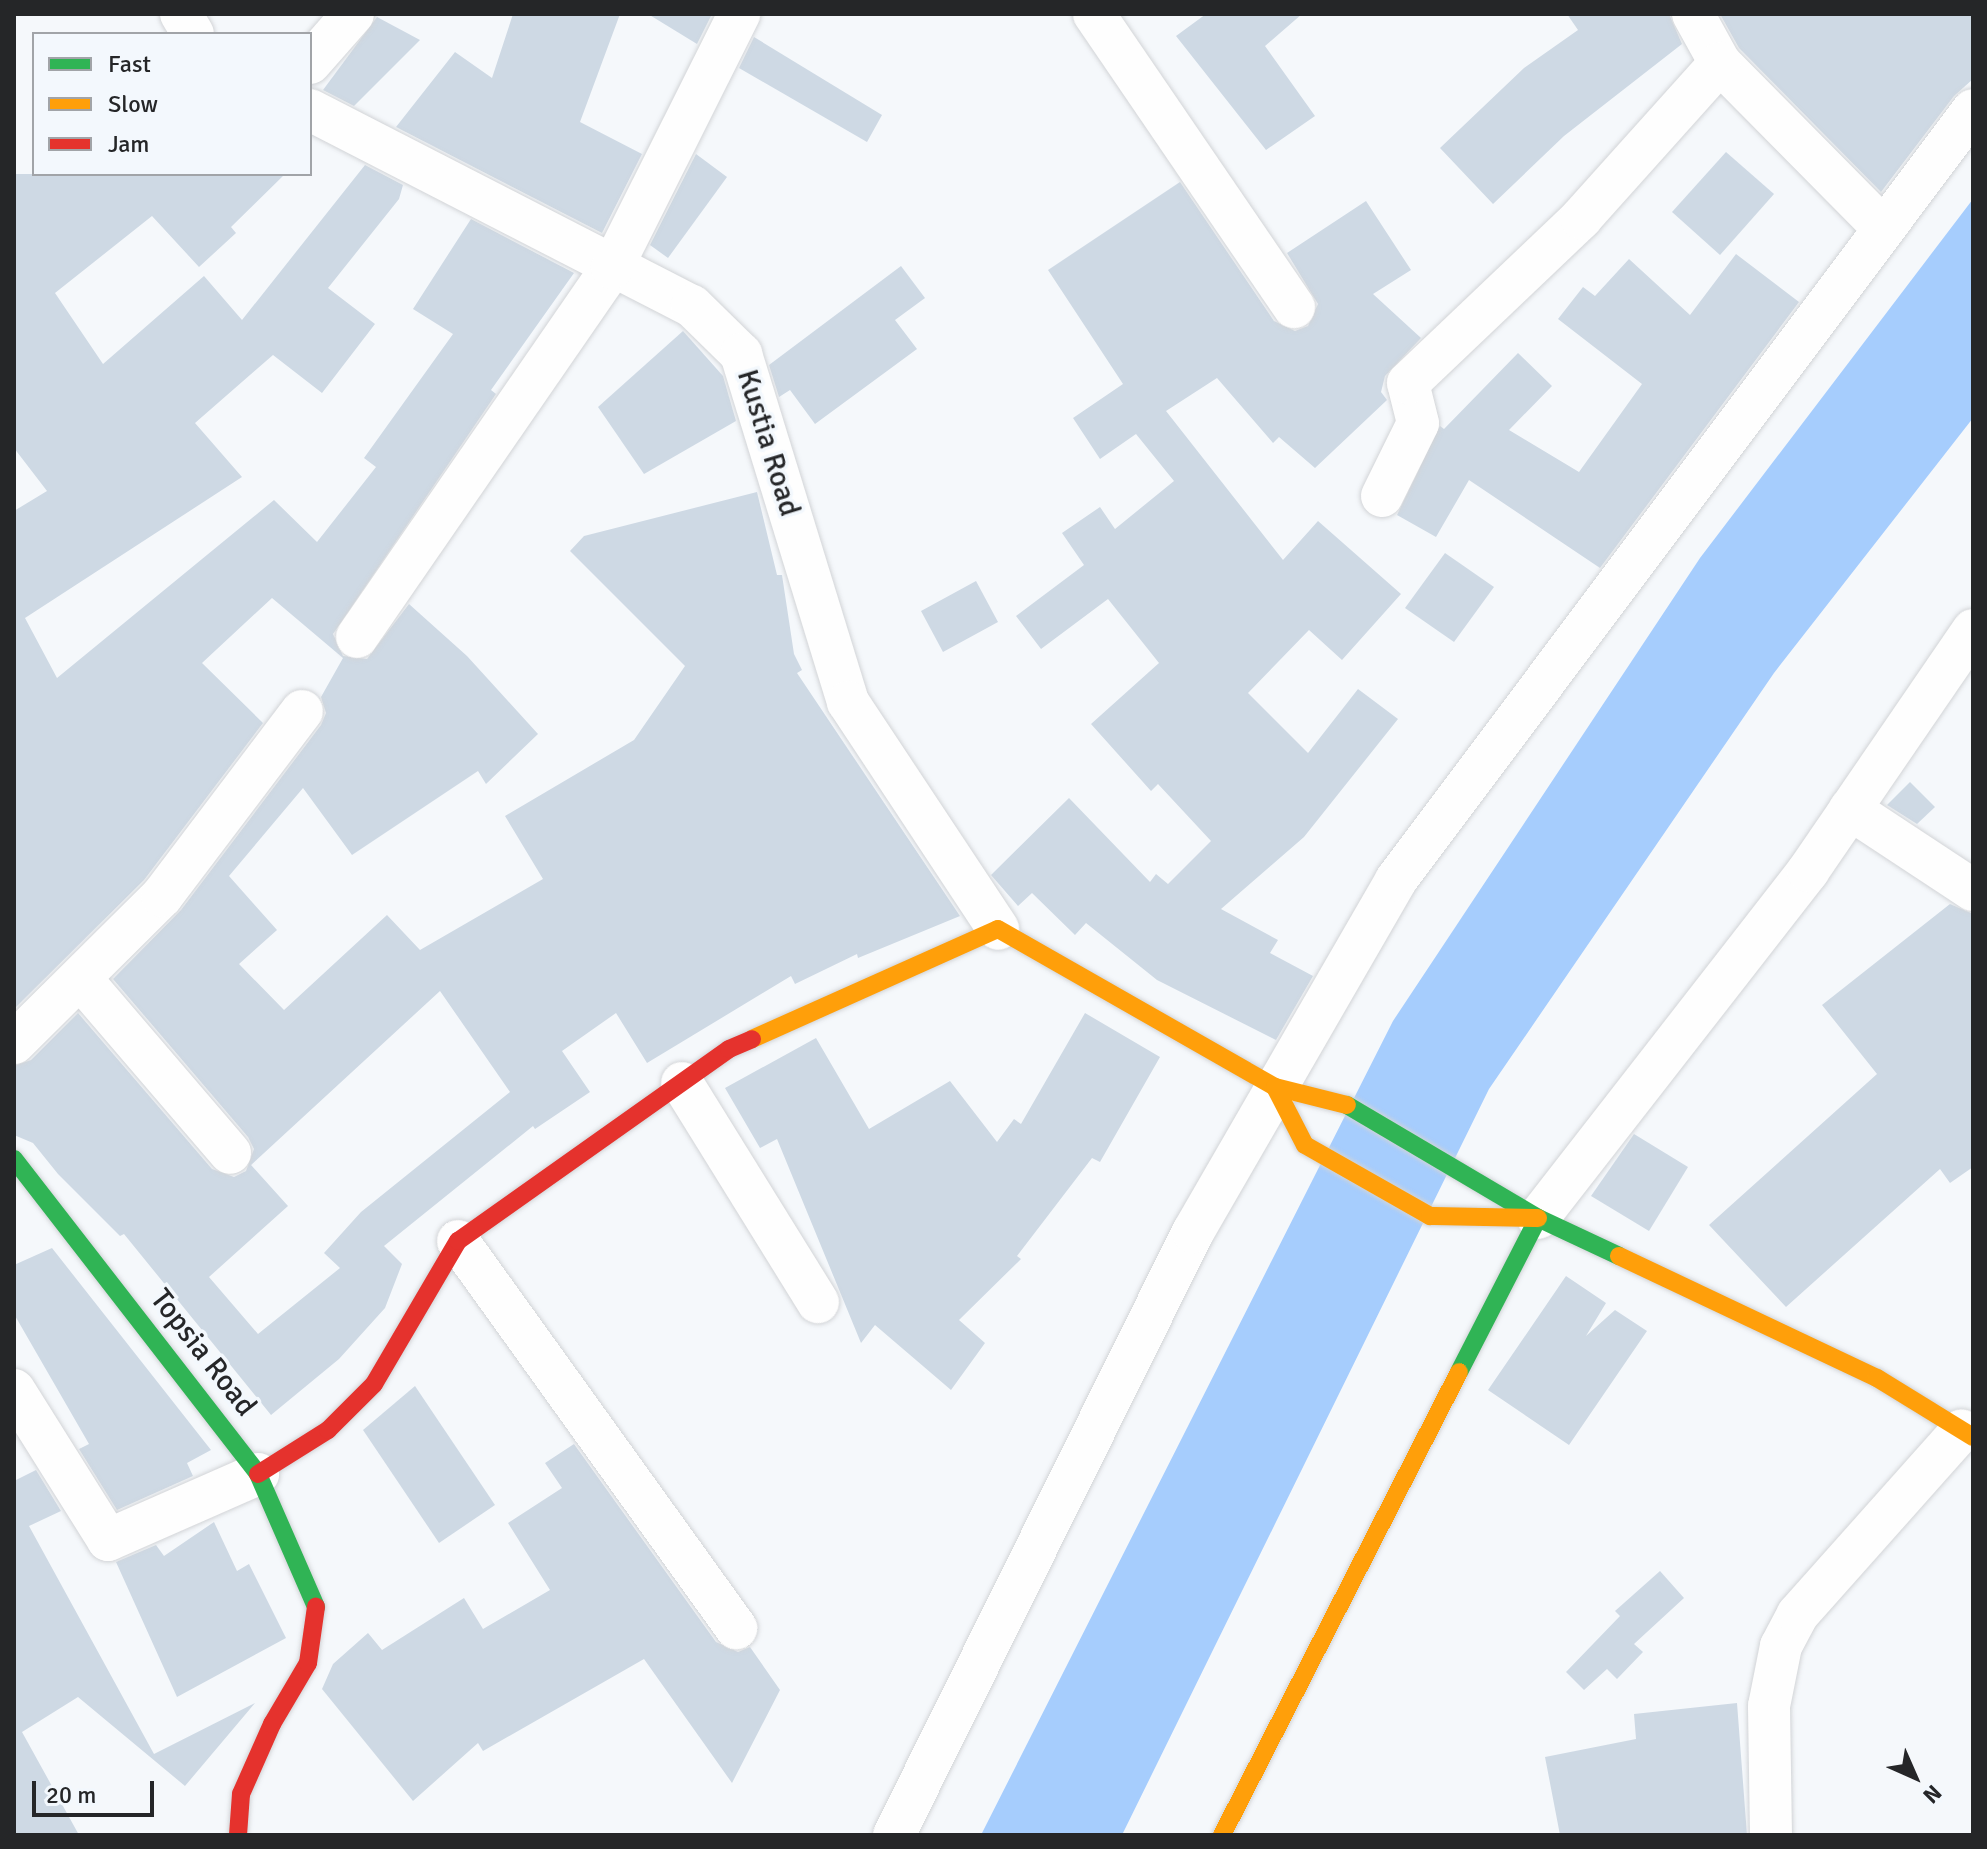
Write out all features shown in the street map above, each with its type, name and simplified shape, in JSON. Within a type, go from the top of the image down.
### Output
[{"type":"street","points":[[181,14],[192,32]]},
{"type":"street","points":[[312,61],[353,14]]},
{"type":"street","points":[[357,637],[612,268],[739,14]]},
{"type":"street","points":[[1094,14],[1294,307]]},
{"type":"street","points":[[1693,14],[1720,63],[1883,228]]},
{"type":"street","points":[[1382,496],[1418,423],[1408,383],[1581,218],[1720,63]]},
{"type":"street","points":[[894,1835],[1193,1232],[1396,880],[1973,110]]},
{"type":"street","name":"Kustia Road","points":[[312,111],[612,268],[692,306],[741,354],[848,702],[998,929]]},
{"type":"street","points":[[1222,1835],[1538,1218],[1808,871],[1973,630]]},
{"type":"street","points":[[14,1043],[162,896],[302,711]]},
{"type":"street","points":[[1850,809],[1973,890]]},
{"type":"street","points":[[14,1390],[108,1540],[258,1474],[328,1430],[374,1384],[458,1241],[729,1049],[998,929],[1275,1087],[1353,1106],[1449,1160],[1538,1218],[1877,1378],[1967,1433],[1798,1614],[1781,1646],[1769,1706],[1771,1835]]},
{"type":"street","points":[[81,979],[178,1087],[230,1153]]},
{"type":"street","points":[[682,1083],[818,1302]]},
{"type":"street","points":[[1275,1087],[1305,1145],[1430,1216],[1538,1218]]},
{"type":"street","name":"Topsia Road","points":[[14,1159],[258,1474],[317,1601],[308,1663],[272,1724],[241,1794],[238,1835]]},
{"type":"street","points":[[458,1241],[736,1628]]},
{"type":"water","points":[[1973,199],[1973,418],[1774,673],[1489,1089],[1122,1835],[981,1835],[1393,1021],[1700,558]]},
{"type":"building","points":[[513,14],[620,14],[580,122],[642,154],[602,233],[396,127],[455,52],[492,78]]},
{"type":"building","points":[[648,14],[712,14],[697,44]]},
{"type":"building","points":[[1206,14],[1302,14],[1265,46],[1315,116],[1266,150],[1176,36]]},
{"type":"building","points":[[1567,14],[1669,14],[1682,44],[1564,136],[1493,204],[1440,148],[1524,68],[1578,30]]},
{"type":"building","points":[[1720,14],[1973,14],[1973,79],[1954,96],[1881,192],[1739,48]]},
{"type":"building","points":[[377,17],[420,40],[354,106],[323,90]]},
{"type":"building","points":[[754,37],[882,115],[867,142],[739,68]]},
{"type":"building","points":[[1726,152],[1774,194],[1720,255],[1672,212]]},
{"type":"building","points":[[696,154],[727,177],[668,258],[650,245]]},
{"type":"building","points":[[365,165],[403,185],[399,199],[328,288],[375,324],[322,393],[273,355],[195,423],[242,477],[25,618],[57,678],[274,500],[317,542],[376,467],[364,458],[453,334],[413,309],[471,219],[574,273],[491,390],[496,394],[333,634],[343,656],[367,659],[409,604],[467,656],[538,734],[486,784],[478,771],[352,855],[303,788],[229,876],[277,930],[239,964],[284,1010],[387,915],[420,950],[543,879],[505,816],[634,740],[685,666],[570,551],[584,536],[757,492],[777,575],[782,575],[794,654],[802,670],[797,673],[960,916],[858,958],[857,954],[795,984],[791,976],[647,1063],[616,1013],[562,1051],[590,1092],[535,1129],[533,1126],[384,1246],[402,1264],[385,1308],[339,1359],[271,1415],[124,1234],[120,1236],[58,1174],[33,1143],[14,1135],[14,1066],[31,1060],[78,1013],[212,1169],[234,1177],[246,1171],[254,1149],[248,1137],[113,979],[181,910],[321,725],[326,713],[321,697],[343,658],[272,598],[202,663],[263,723],[144,880],[14,1009],[14,511],[47,491],[14,448],[14,174],[283,176],[231,227],[236,233],[199,267],[152,216],[55,293],[103,364],[204,276],[242,320]],"holes":[[[440,991],[510,1092],[361,1212],[324,1253],[340,1268],[258,1334],[209,1277],[288,1206],[251,1165]]]},
{"type":"building","points":[[1180,182],[1274,321],[1295,331],[1308,326],[1318,304],[1287,253],[1366,201],[1411,270],[1373,294],[1421,338],[1385,376],[1381,392],[1387,400],[1315,468],[1279,437],[1273,443],[1217,378],[1166,411],[1283,560],[1318,521],[1401,594],[1342,660],[1309,630],[1248,693],[1308,753],[1358,689],[1398,719],[1304,837],[1221,909],[1278,940],[1270,953],[1313,976],[1276,1040],[1157,980],[1086,923],[1075,935],[1032,893],[1018,906],[991,875],[1069,798],[1150,882],[1156,874],[1168,884],[1211,841],[1158,784],[1151,791],[1091,724],[1159,663],[1108,599],[1041,649],[1016,616],[1084,565],[1062,533],[1100,507],[1115,529],[1174,481],[1136,434],[1100,459],[1073,418],[1123,384],[1048,270]]},
{"type":"building","points":[[1736,254],[1799,302],[1600,568],[1469,480],[1436,537],[1397,515],[1440,426],[1444,429],[1518,353],[1552,386],[1509,430],[1579,472],[1642,384],[1558,319],[1583,287],[1595,296],[1629,259],[1690,315]]},
{"type":"building","points":[[901,266],[925,298],[895,320],[917,349],[815,424],[790,390],[779,397],[769,365]]},
{"type":"building","points":[[683,331],[723,376],[736,421],[644,474],[598,407]]},
{"type":"building","points":[[1445,553],[1494,587],[1454,642],[1405,608]]},
{"type":"building","points":[[976,581],[998,622],[943,652],[921,611]]},
{"type":"building","points":[[1910,782],[1935,807],[1917,824],[1887,805]]},
{"type":"building","points":[[1950,904],[1973,914],[1973,1167],[1950,1183],[1940,1169],[1786,1307],[1709,1225],[1877,1074],[1822,1005]]},
{"type":"building","points":[[1085,1013],[1160,1057],[1100,1162],[1092,1158],[1017,1256],[1021,1259],[959,1320],[985,1343],[951,1390],[875,1325],[861,1343],[777,1139],[760,1148],[725,1088],[816,1038],[869,1129],[950,1081],[997,1142],[1014,1119],[1021,1124]]},
{"type":"building","points":[[1634,1134],[1688,1167],[1649,1231],[1591,1196]]},
{"type":"building","points":[[52,1248],[211,1450],[187,1463],[193,1476],[117,1510],[79,1449],[89,1444],[14,1314],[14,1265]]},
{"type":"building","points":[[1566,1276],[1606,1303],[1586,1336],[1615,1310],[1647,1331],[1569,1445],[1488,1390]]},
{"type":"building","points":[[415,1386],[495,1505],[439,1543],[363,1430]]},
{"type":"building","points":[[574,1444],[716,1642],[738,1652],[750,1647],[780,1690],[732,1783],[644,1659],[483,1751],[478,1743],[413,1801],[322,1689],[333,1664],[368,1633],[382,1650],[464,1598],[483,1629],[550,1590],[508,1523],[562,1488],[545,1463]]},
{"type":"building","points":[[36,1470],[61,1511],[29,1526],[154,1754],[255,1703],[185,1786],[78,1697],[22,1732],[79,1835],[14,1835],[14,1481]]},
{"type":"building","points":[[214,1522],[237,1571],[249,1564],[286,1638],[177,1697],[116,1562],[156,1545],[164,1556]]},
{"type":"building","points":[[1660,1571],[1684,1598],[1634,1644],[1643,1652],[1617,1679],[1607,1669],[1584,1690],[1566,1672],[1620,1616],[1615,1611]]},
{"type":"building","points":[[1737,1703],[1747,1835],[1560,1835],[1545,1757],[1636,1739],[1634,1714]]},
{"type":"traffic: fast","points":[[1347,1105],[1538,1218],[1619,1256]]},
{"type":"traffic: fast","points":[[14,1159],[258,1474],[316,1607]]},
{"type":"traffic: fast","points":[[1459,1372],[1538,1218]]},
{"type":"traffic: slow","points":[[752,1039],[998,929],[1275,1087],[1347,1105]]},
{"type":"traffic: slow","points":[[1275,1087],[1305,1145],[1430,1216],[1538,1218]]},
{"type":"traffic: slow","points":[[1619,1256],[1877,1378],[1973,1437]]},
{"type":"traffic: slow","points":[[1222,1835],[1459,1372]]},
{"type":"traffic: jam","points":[[258,1474],[328,1430],[374,1384],[458,1241],[729,1049],[752,1039]]},
{"type":"traffic: jam","points":[[238,1835],[241,1794],[272,1724],[308,1663],[316,1607]]}]
